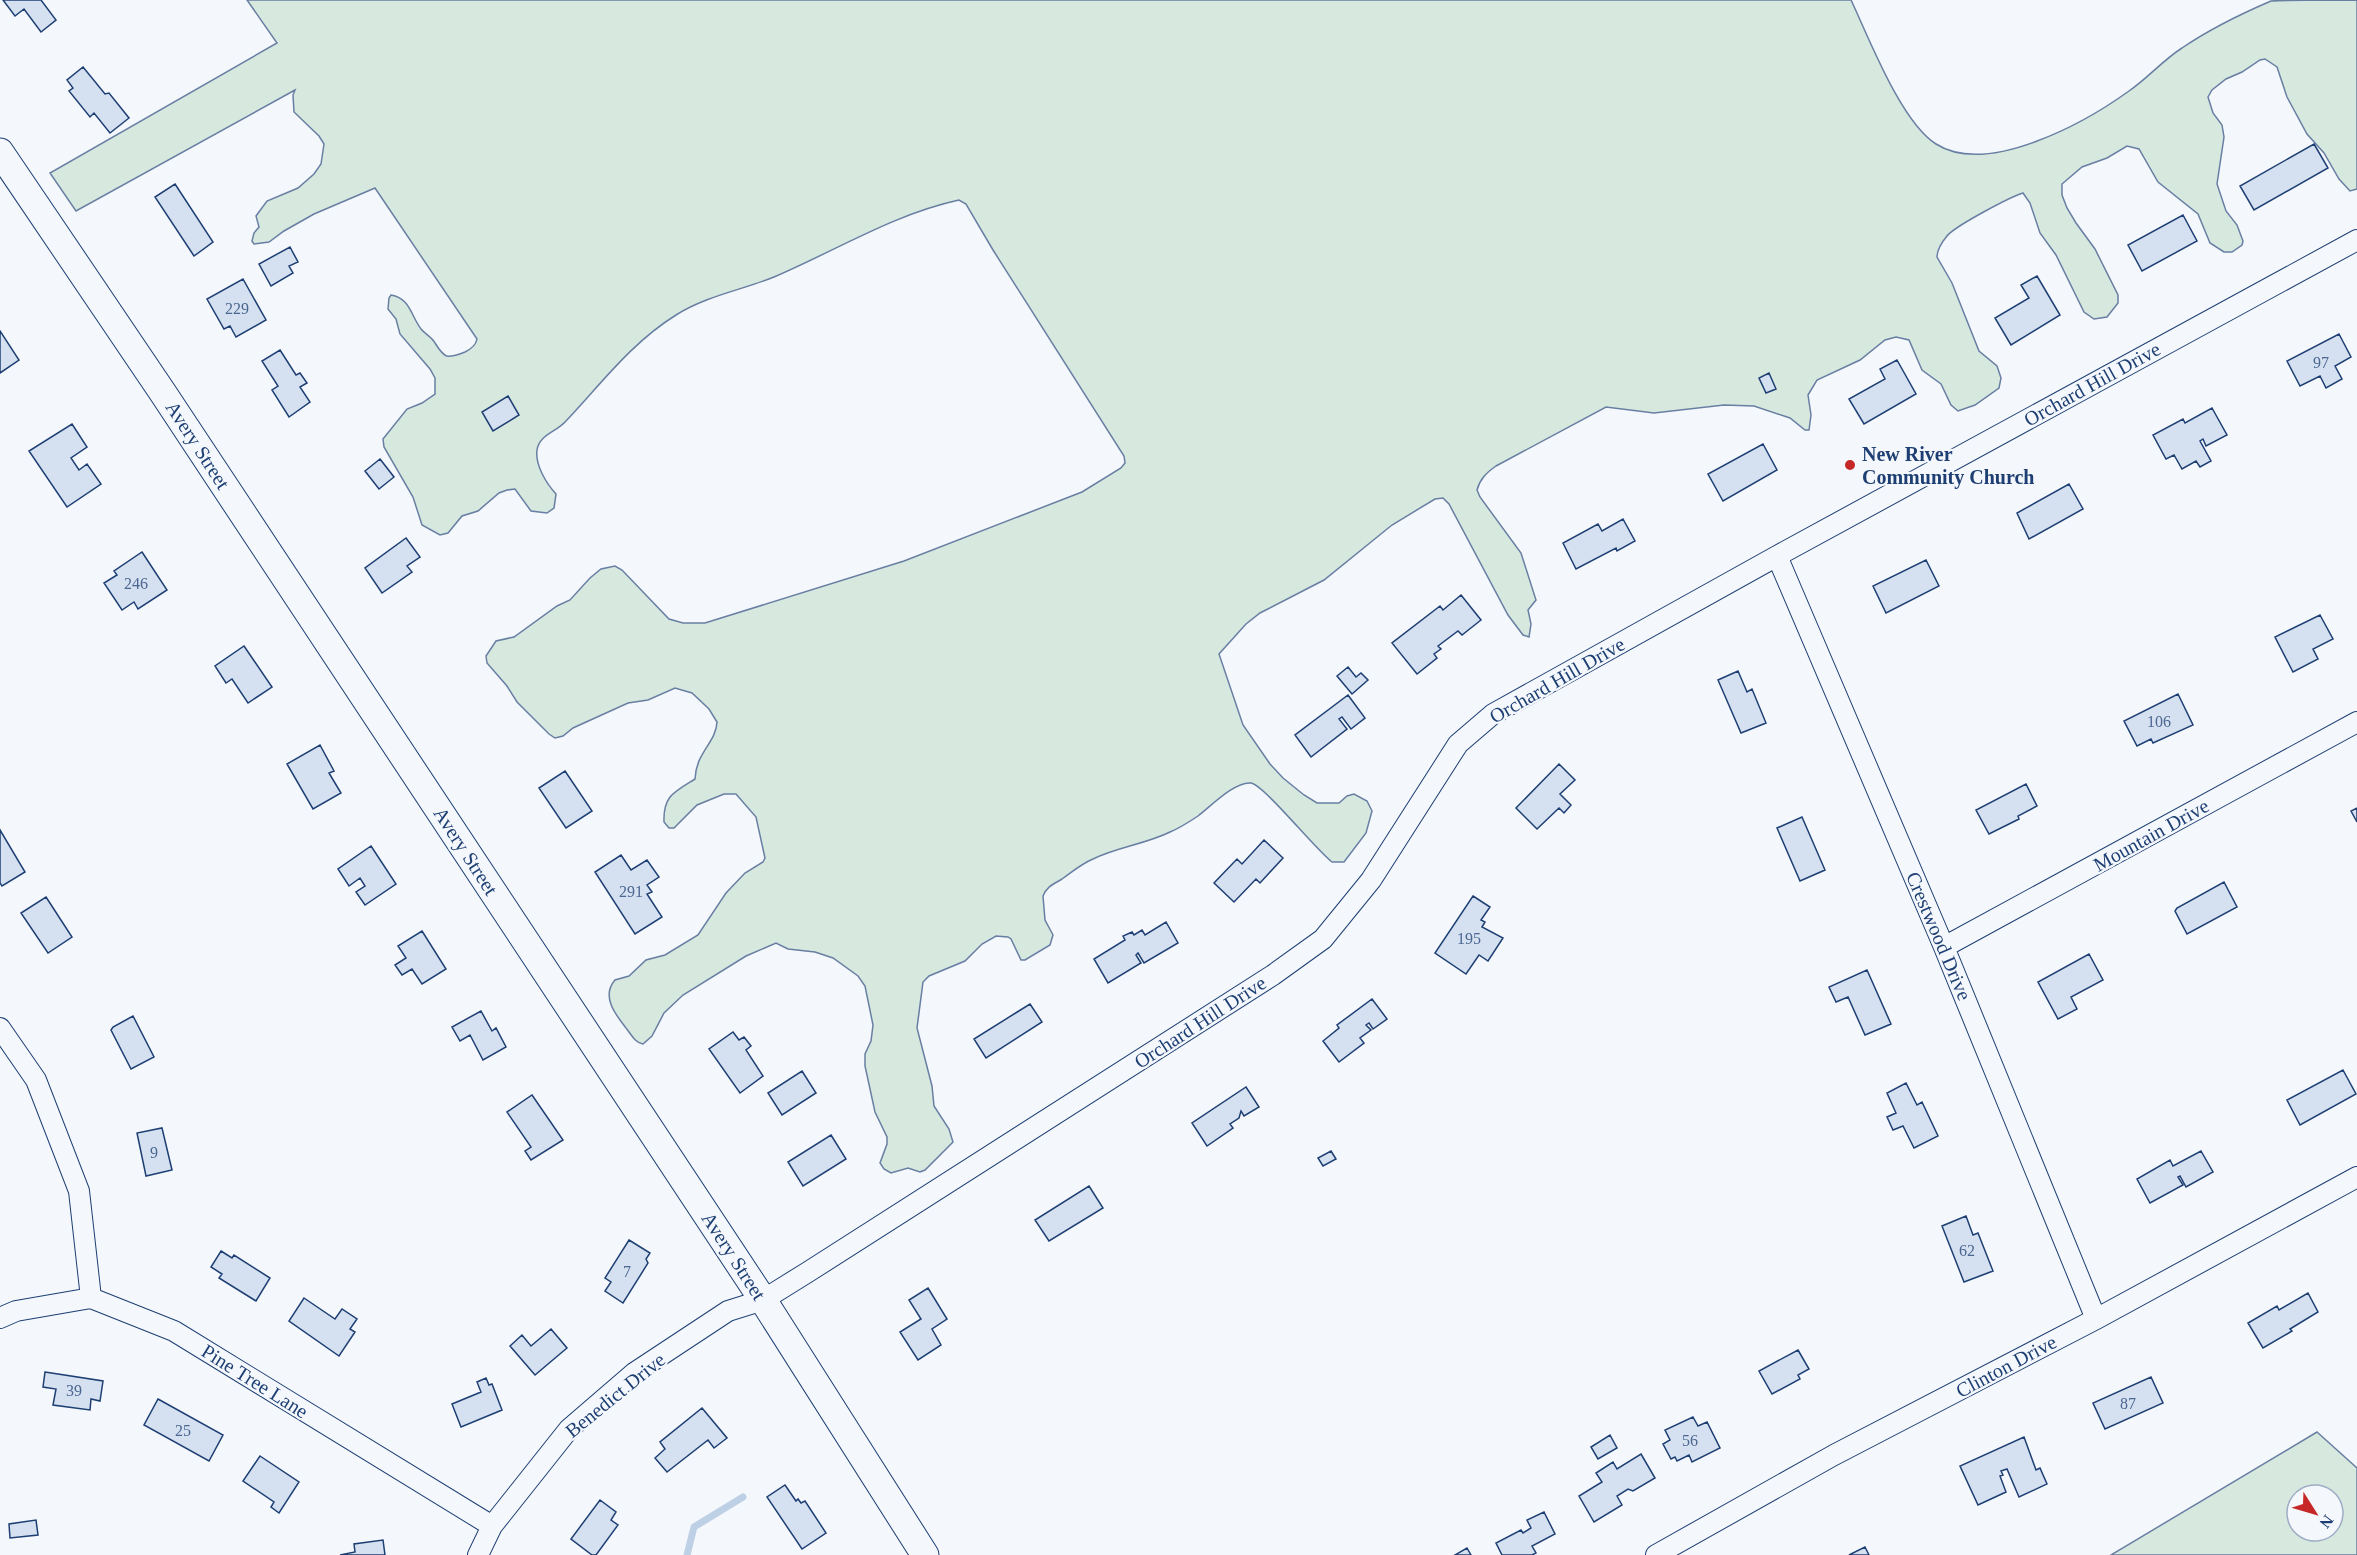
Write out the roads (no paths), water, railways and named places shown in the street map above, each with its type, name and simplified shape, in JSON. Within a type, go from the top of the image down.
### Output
[{"type":"main road","name":"Avery Street","points":[[0,152],[170,402],[763,1300],[925,1555]]},
{"type":"street","name":"Orchard Hill Drive","points":[[763,1300],[1273,975],[1323,939],[1371,880],[1458,744],[1493,714],[1777,556],[2357,240]]},
{"type":"street","name":"Crestwood Drive","points":[[1777,556],[1944,948],[2096,1319]]},
{"type":"street","name":"Mountain Drive","points":[[1944,948],[2357,722]]},
{"type":"street","points":[[0,1028],[36,1080],[79,1191],[91,1298],[16,1311],[0,1318]]},
{"type":"street","name":"Clinton Drive","points":[[1656,1555],[1834,1455],[2096,1319],[2357,1177]]},
{"type":"street","name":"Pine Tree Lane","points":[[91,1298],[174,1331],[492,1526]]},
{"type":"street","name":"Benedict Drive","points":[[478,1555],[492,1526],[569,1429],[634,1373],[728,1311],[763,1300]]},
{"type":"waterway","points":[[687,1555],[694,1527],[743,1497]]},
{"type":"place","name":"New River Community Church","points":[[1850,465]]}]
